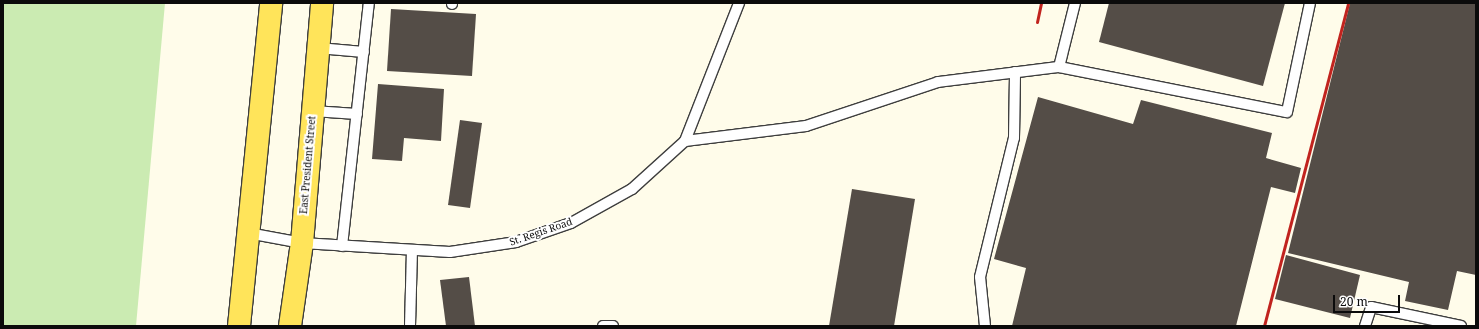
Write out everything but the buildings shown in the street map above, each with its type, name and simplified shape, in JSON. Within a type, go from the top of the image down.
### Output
[{"type":"main road","points":[[239,326],[271,3]]},
{"type":"main road","name":"East President Street","points":[[290,326],[302,243],[322,3]]},
{"type":"lane","points":[[342,246],[369,3]]},
{"type":"lane","name":"St. Regis Road","points":[[248,233],[302,243],[412,251],[450,252],[516,242],[571,223],[632,189],[685,141],[739,3]]},
{"type":"lane","points":[[1059,67],[1075,3]]},
{"type":"lane","points":[[685,141],[806,126],[938,82],[1059,67],[1287,112],[1310,3]]},
{"type":"lane","points":[[318,48],[364,52]]},
{"type":"lane","points":[[985,326],[980,277],[1014,138],[1015,72]]},
{"type":"lane","points":[[313,111],[357,114]]},
{"type":"lane","points":[[410,326],[412,251]]},
{"type":"lane","points":[[1365,326],[1371,307],[1461,326]]},
{"type":"lane","points":[[603,326],[613,326]]},
{"type":"green space","points":[[3,3],[165,3],[136,326],[3,326]]},
{"type":"railway","points":[[1037,22],[1041,3]]},
{"type":"railway","points":[[1264,326],[1348,3]]}]
